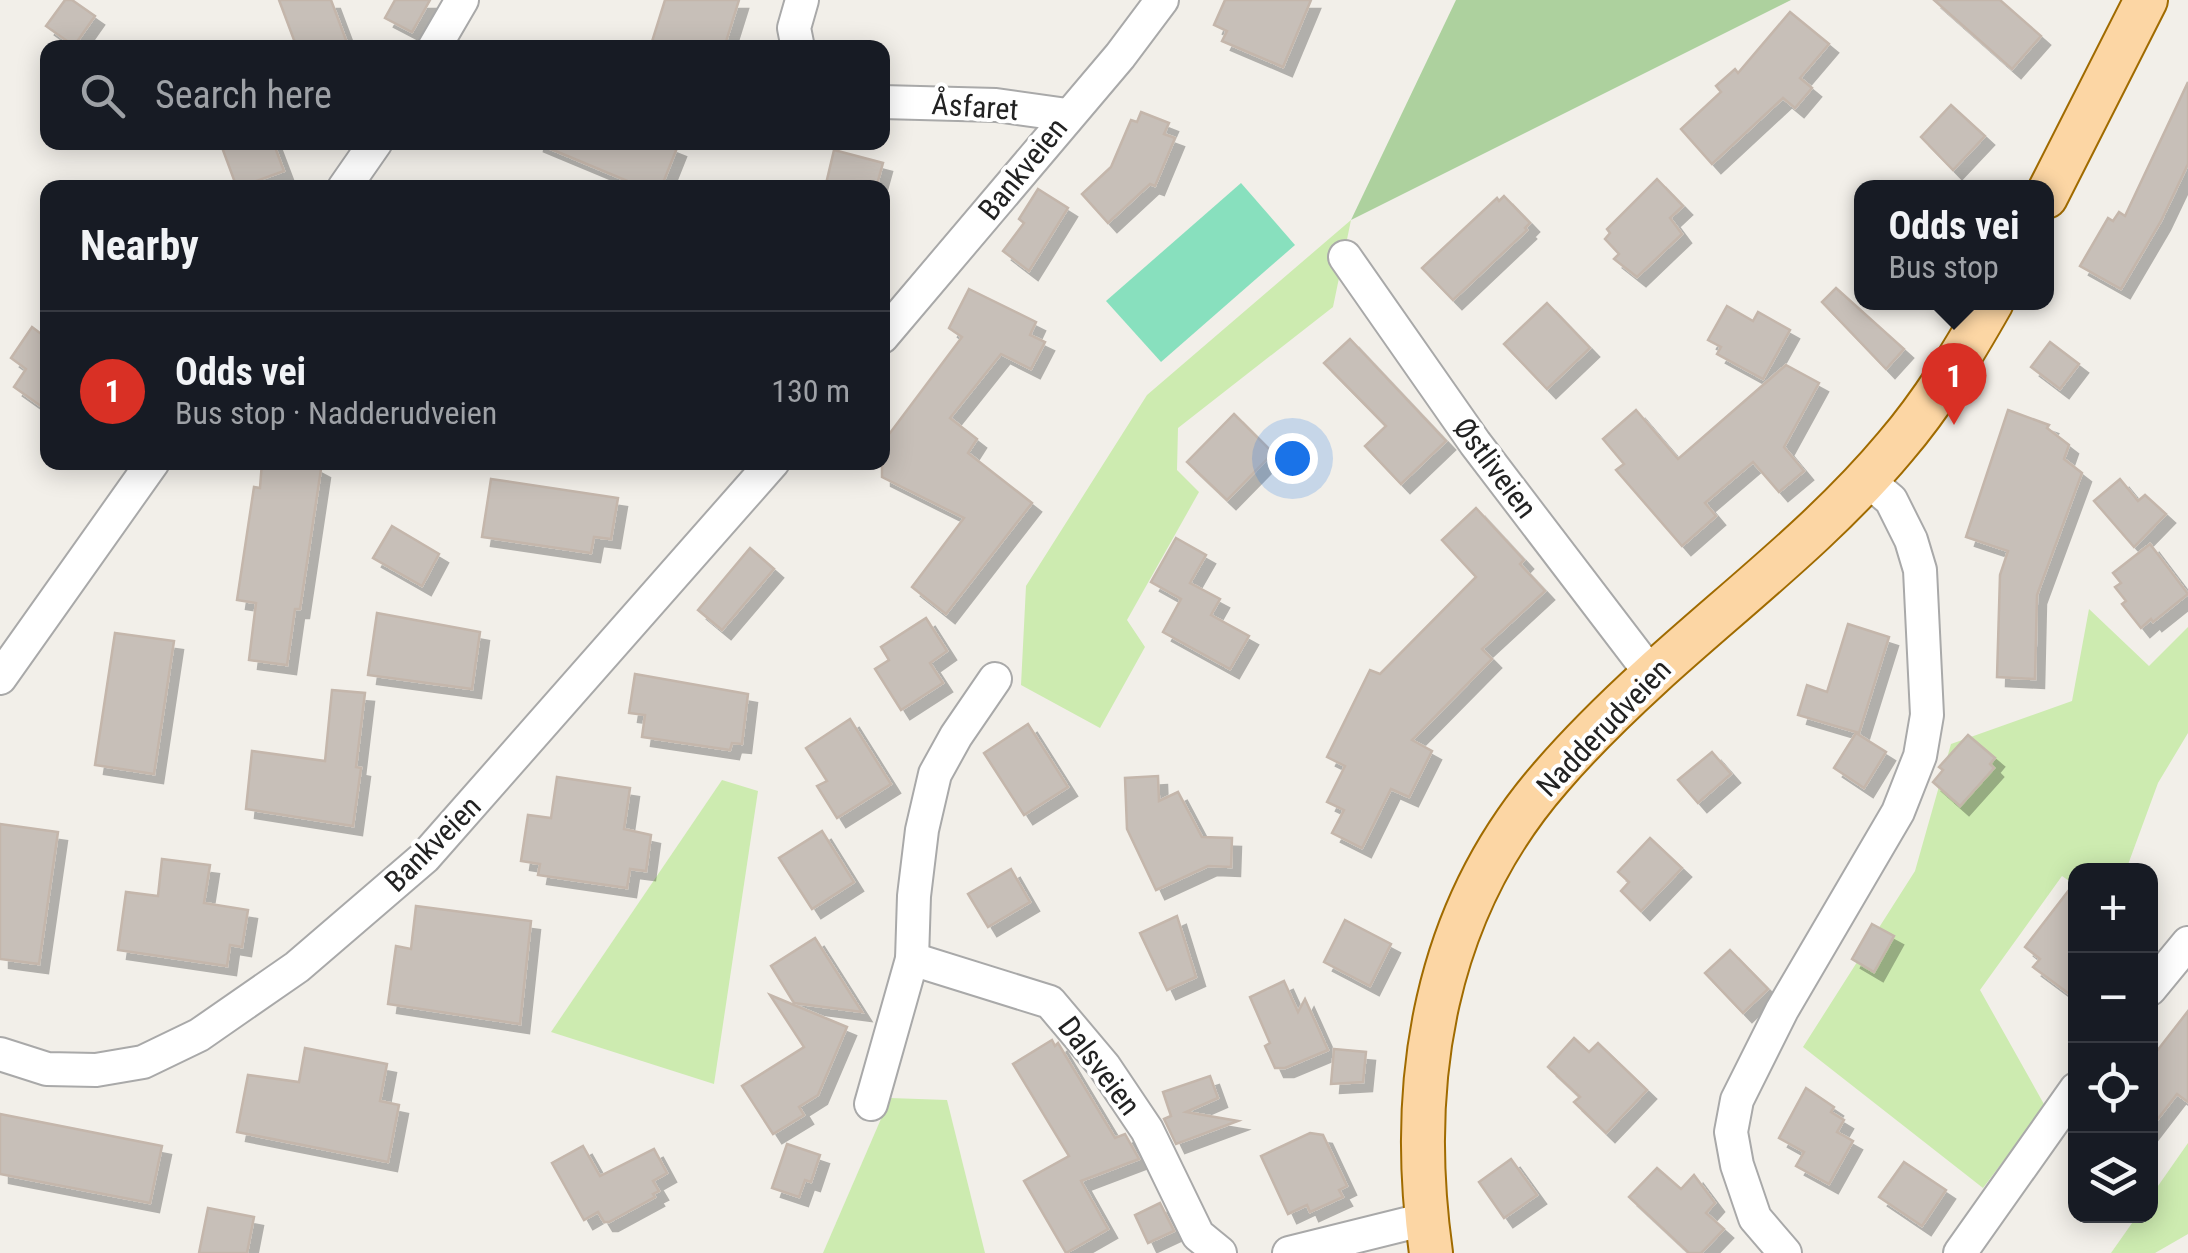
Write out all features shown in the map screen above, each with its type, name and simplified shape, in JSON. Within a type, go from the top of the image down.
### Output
[{"type":"main road","points":[[2054,181],[2146,0]]},
{"type":"main road","name":"Nadderudveien","points":[[1428,1236],[1422,1091],[1430,1032],[1454,944],[1492,862],[1527,807],[1573,753],[1652,675],[1785,557],[1895,447],[1938,390],[1987,310]]},
{"type":"street","points":[[439,40],[462,0]]},
{"type":"street","points":[[796,40],[794,28],[802,0]]},
{"type":"street","name":"Bankveien","points":[[890,327],[1120,56],[1162,0]]},
{"type":"street","name":"Åsfaret","points":[[890,102],[996,104],[1068,115]]},
{"type":"street","points":[[350,180],[370,150]]},
{"type":"street","name":"Østliveien","points":[[1344,258],[1475,443],[1652,675]]},
{"type":"street","points":[[0,678],[146,470]]},
{"type":"street","name":"Bankveien","points":[[0,1054],[48,1069],[96,1070],[143,1062],[199,1035],[296,967],[425,857],[766,470]]},
{"type":"street","points":[[1785,1253],[1756,1218],[1736,1165],[1731,1132],[1736,1100],[1782,1010],[1898,812],[1920,756],[1926,715],[1920,570],[1903,520],[1891,500],[1866,478]]},
{"type":"street","points":[[872,1104],[912,958],[922,830],[935,774],[996,680]]},
{"type":"street","points":[[2158,979],[2188,943]]},
{"type":"street","name":"Dalsveien","points":[[912,958],[1050,1002],[1104,1066],[1146,1130],[1198,1236],[1220,1253]]},
{"type":"street","points":[[1960,1253],[2068,1100]]},
{"type":"street","points":[[1289,1253],[1428,1236]]},
{"type":"green space","points":[[1456,0],[1791,0],[1351,220]]},
{"type":"green space","points":[[1241,183],[1295,245],[1161,362],[1106,301]]},
{"type":"green space","points":[[1351,220],[1333,307],[1178,428],[1177,470],[1199,492],[1127,620],[1145,647],[1100,728],[1021,685],[1026,586],[1147,395]]},
{"type":"green space","points":[[2089,609],[2149,666],[2188,627],[2188,733],[2158,783],[2129,863],[2068,863],[2068,880],[2062,876],[1980,990],[2045,1106],[1983,1188],[1803,1047],[1915,871],[1951,744],[2072,701]]},
{"type":"green space","points":[[722,780],[758,791],[714,1084],[551,1032]]},
{"type":"green space","points":[[890,1098],[947,1100],[985,1253],[823,1253]]},
{"type":"green space","points":[[2188,1143],[2188,1234],[2155,1253],[2111,1253],[2132,1223],[2158,1223],[2158,1186]]},
{"type":"building","points":[[65,0],[72,0],[95,16],[78,40],[66,40],[46,26]]},
{"type":"building","points":[[279,0],[331,0],[346,40],[294,40]]},
{"type":"building","points":[[395,0],[430,0],[412,32],[385,18]]},
{"type":"building","points":[[665,0],[739,0],[726,40],[652,40]]},
{"type":"building","points":[[1225,0],[1311,0],[1283,67],[1222,41],[1227,31],[1214,25]]},
{"type":"building","points":[[1934,0],[2000,0],[2041,36],[2012,69]]},
{"type":"building","points":[[1790,12],[1829,44],[1800,78],[1812,88],[1795,108],[1783,98],[1712,164],[1681,129],[1721,92],[1716,86],[1735,69],[1738,73]]},
{"type":"building","points":[[2188,82],[2188,164],[2161,221],[2121,289],[2080,266],[2108,218],[2113,221],[2119,212],[2125,216]]},
{"type":"building","points":[[1951,105],[1985,136],[1953,170],[1921,137]]},
{"type":"building","points":[[1141,112],[1169,123],[1164,134],[1175,138],[1155,186],[1150,184],[1108,223],[1082,194],[1111,167],[1131,120],[1137,122]]},
{"type":"building","points":[[223,150],[276,150],[284,171],[259,180],[234,180]]},
{"type":"building","points":[[553,150],[676,150],[664,180],[625,180]]},
{"type":"building","points":[[834,150],[883,163],[878,180],[827,180]]},
{"type":"building","points":[[1657,179],[1683,206],[1670,218],[1682,234],[1637,277],[1614,259],[1619,254],[1605,239],[1610,233],[1607,229]]},
{"type":"building","points":[[1038,189],[1068,208],[1029,271],[1003,251],[1024,223],[1019,219]]},
{"type":"building","points":[[1504,196],[1530,223],[1527,230],[1453,300],[1422,268],[1497,198],[1499,201]]},
{"type":"building","points":[[1836,288],[1854,304],[1854,310],[1861,310],[1904,349],[1886,369],[1822,302]]},
{"type":"building","points":[[969,289],[1036,322],[1030,335],[1045,342],[1031,369],[1001,354],[950,418],[977,439],[968,453],[1032,503],[946,614],[912,587],[964,518],[882,477],[882,470],[890,470],[890,433],[962,337],[949,328]]},
{"type":"building","points":[[1547,303],[1590,348],[1547,389],[1504,344]]},
{"type":"building","points":[[1727,306],[1753,321],[1758,312],[1790,330],[1763,379],[1717,354],[1721,347],[1708,340]]},
{"type":"building","points":[[32,327],[40,333],[40,405],[14,387],[26,369],[11,358]]},
{"type":"building","points":[[1350,339],[1446,441],[1401,484],[1365,446],[1386,426],[1324,363]]},
{"type":"building","points":[[2050,342],[2079,364],[2060,389],[2031,367]]},
{"type":"building","points":[[1786,365],[1819,383],[1784,447],[1804,471],[1779,492],[1753,462],[1705,503],[1716,516],[1682,546],[1616,470],[1624,464],[1603,439],[1636,410],[1678,459]]},
{"type":"building","points":[[2008,410],[2049,425],[2047,428],[2069,445],[2064,459],[2082,473],[2037,595],[2035,679],[1997,677],[2000,575],[2008,551],[1966,537]]},
{"type":"building","points":[[1234,414],[1273,453],[1227,500],[1187,462]]},
{"type":"building","points":[[261,470],[321,470],[300,609],[295,609],[287,665],[249,660],[256,603],[237,600],[254,487],[260,488]]},
{"type":"building","points":[[491,479],[618,498],[611,539],[594,537],[591,553],[482,537]]},
{"type":"building","points":[[2120,479],[2138,501],[2145,495],[2166,514],[2134,547],[2094,501]]},
{"type":"building","points":[[1476,508],[1524,560],[1520,564],[1545,591],[1482,649],[1492,659],[1412,740],[1432,751],[1409,797],[1391,789],[1362,848],[1332,833],[1344,810],[1327,802],[1345,766],[1327,757],[1370,670],[1380,674],[1476,577],[1442,540]]},
{"type":"building","points":[[392,526],[439,554],[422,586],[373,558]]},
{"type":"building","points":[[1176,538],[1206,555],[1190,583],[1220,599],[1211,615],[1249,636],[1230,669],[1163,632],[1181,599],[1151,582]]},
{"type":"building","points":[[2150,544],[2188,594],[2141,628],[2122,604],[2126,601],[2115,587],[2121,583],[2113,573]]},
{"type":"building","points":[[750,548],[774,569],[722,630],[698,610]]},
{"type":"building","points":[[377,613],[480,632],[472,689],[368,675]]},
{"type":"building","points":[[926,618],[947,651],[930,663],[943,683],[901,710],[875,669],[889,660],[881,647]]},
{"type":"building","points":[[1848,624],[1889,637],[1859,733],[1798,715],[1807,685],[1827,692]]},
{"type":"building","points":[[115,633],[174,641],[154,774],[95,765]]},
{"type":"building","points":[[635,674],[748,694],[742,744],[732,743],[730,750],[642,737],[645,715],[629,713]]},
{"type":"building","points":[[332,690],[365,693],[353,826],[246,809],[252,751],[325,761]]},
{"type":"building","points":[[850,719],[891,784],[837,818],[817,786],[827,781],[806,748]]},
{"type":"building","points":[[1028,724],[1068,787],[1024,815],[984,753]]},
{"type":"building","points":[[1856,733],[1886,752],[1864,788],[1834,768]]},
{"type":"building","points":[[1968,735],[1995,758],[1990,764],[1994,768],[1960,806],[1933,782],[1943,770],[1939,767]]},
{"type":"building","points":[[1712,752],[1731,774],[1698,803],[1678,780]]},
{"type":"building","points":[[1158,776],[1159,801],[1178,792],[1202,837],[1232,838],[1231,867],[1208,866],[1156,890],[1127,829],[1125,778]]},
{"type":"building","points":[[557,777],[630,788],[624,829],[651,835],[646,871],[630,869],[627,888],[538,875],[540,864],[521,861],[528,815],[551,818]]},
{"type":"building","points":[[0,824],[58,832],[39,964],[0,959]]},
{"type":"building","points":[[822,831],[854,882],[812,909],[779,858]]},
{"type":"building","points":[[1650,838],[1682,868],[1641,911],[1621,891],[1629,882],[1618,872]]},
{"type":"building","points":[[162,859],[210,865],[204,903],[248,910],[242,947],[230,945],[227,966],[118,950],[126,892],[158,896]]},
{"type":"building","points":[[1011,869],[1030,902],[988,927],[968,894]]},
{"type":"building","points":[[2068,891],[2068,993],[2033,967],[2040,959],[2025,947]]},
{"type":"building","points":[[416,906],[531,921],[520,1024],[388,1004],[396,946],[411,949]]},
{"type":"building","points":[[1177,916],[1196,977],[1167,990],[1140,933]]},
{"type":"building","points":[[1345,920],[1391,944],[1370,986],[1324,962]]},
{"type":"building","points":[[1872,924],[1894,936],[1874,972],[1852,959]]},
{"type":"building","points":[[815,938],[862,1012],[794,1003],[771,966]]},
{"type":"building","points":[[1730,950],[1768,989],[1743,1013],[1705,973]]},
{"type":"building","points":[[1284,981],[1298,1012],[1305,999],[1328,1050],[1285,1068],[1275,1068],[1265,1046],[1270,1043],[1250,997]]},
{"type":"building","points":[[770,995],[847,1027],[818,1095],[799,1107],[804,1115],[773,1134],[742,1086],[804,1047]]},
{"type":"building","points":[[2188,1011],[2188,1102],[2177,1094],[2158,1119],[2158,1050]]},
{"type":"building","points":[[1574,1038],[1589,1052],[1598,1043],[1647,1090],[1606,1133],[1574,1102],[1580,1097],[1548,1067]]},
{"type":"building","points":[[1052,1040],[1055,1046],[1058,1043],[1115,1138],[1125,1134],[1139,1159],[1081,1181],[1108,1229],[1066,1253],[1024,1181],[1069,1156],[1013,1064]]},
{"type":"building","points":[[305,1048],[387,1064],[380,1101],[399,1105],[388,1162],[237,1132],[248,1075],[299,1082]]},
{"type":"building","points":[[1334,1049],[1366,1052],[1363,1082],[1331,1084]]},
{"type":"building","points":[[1210,1076],[1218,1098],[1186,1112],[1238,1121],[1176,1144],[1164,1119],[1171,1116],[1163,1092]]},
{"type":"building","points":[[1806,1088],[1834,1107],[1831,1112],[1844,1120],[1837,1132],[1853,1141],[1829,1184],[1796,1166],[1804,1152],[1779,1138]]},
{"type":"building","points":[[0,1114],[162,1146],[150,1203],[0,1174]]},
{"type":"building","points":[[1310,1133],[1323,1135],[1347,1186],[1339,1190],[1343,1197],[1310,1212],[1307,1205],[1288,1214],[1261,1156]]},
{"type":"building","points":[[787,1144],[820,1155],[811,1182],[805,1180],[799,1197],[772,1188]]},
{"type":"building","points":[[583,1146],[600,1176],[654,1149],[667,1173],[653,1181],[659,1191],[609,1222],[604,1222],[598,1212],[584,1220],[552,1163]]},
{"type":"building","points":[[1511,1159],[1537,1195],[1504,1218],[1479,1182]]},
{"type":"building","points":[[1904,1162],[1946,1190],[1922,1226],[1879,1197]]},
{"type":"building","points":[[1657,1168],[1681,1189],[1694,1175],[1715,1203],[1706,1213],[1724,1229],[1701,1253],[1689,1253],[1629,1197]]},
{"type":"building","points":[[1160,1203],[1174,1231],[1148,1243],[1135,1215]]},
{"type":"building","points":[[208,1208],[254,1217],[247,1253],[199,1253]]},
{"type":"place","name":"Odds vei","points":[[1954,425]]}]
